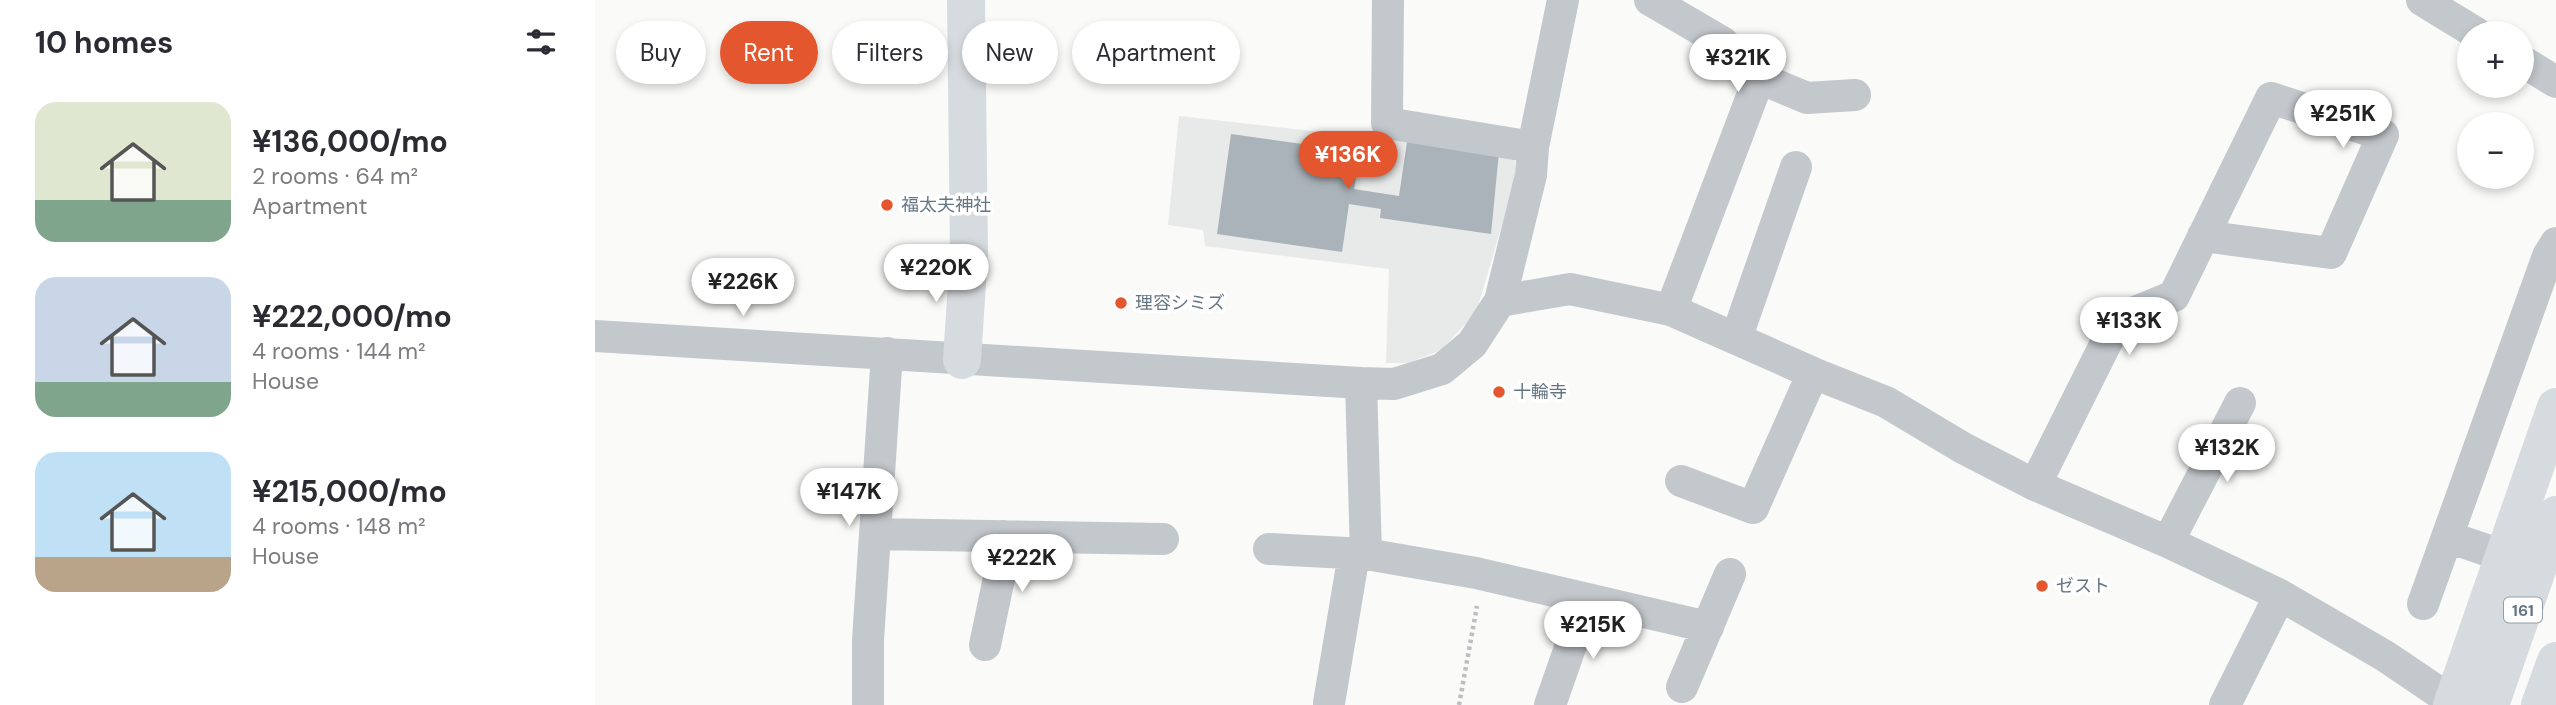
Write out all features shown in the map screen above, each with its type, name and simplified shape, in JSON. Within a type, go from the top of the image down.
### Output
[{"type":"main road","points":[[962,360],[969,253],[966,0]]},
{"type":"main road","points":[[2463,704],[2504,556],[2556,407]]},
{"type":"main road","name":"161","points":[[2463,704],[2556,515]]},
{"type":"main road","points":[[2540,705],[2556,660]]},
{"type":"street","points":[[1388,0],[1387,123],[1533,147]]},
{"type":"street","points":[[595,336],[1361,383],[1394,384],[1442,369],[1472,344],[1500,300],[1531,175],[1533,147],[1563,0]]},
{"type":"street","points":[[1650,0],[1722,42],[1759,78],[1807,98],[1855,95]]},
{"type":"street","points":[[2422,0],[2457,21]]},
{"type":"street","points":[[2534,68],[2556,82]]},
{"type":"street","points":[[1671,310],[1759,78]]},
{"type":"street","points":[[2035,485],[2119,319],[2174,296],[2203,236],[2271,98],[2383,135],[2331,253],[2203,236]]},
{"type":"street","points":[[1735,339],[1796,167]]},
{"type":"street","points":[[2423,604],[2548,256],[2556,243]]},
{"type":"street","points":[[1500,300],[1570,289],[1671,310],[1886,402],[1963,449],[2035,485],[2168,541],[2280,595],[2463,704]]},
{"type":"street","points":[[868,705],[868,640],[887,353]]},
{"type":"street","points":[[1681,481],[1753,508],[1813,373]]},
{"type":"street","points":[[1329,703],[1360,554],[1361,383]]},
{"type":"street","points":[[2168,541],[2240,403]]},
{"type":"street","points":[[875,534],[1163,539]]},
{"type":"street","points":[[985,645],[1003,559],[1003,536]]},
{"type":"street","points":[[2448,537],[2504,556]]},
{"type":"street","points":[[1269,548],[1360,554],[1483,575],[1708,627]]},
{"type":"street","points":[[1682,687],[1730,574]]},
{"type":"street","points":[[2225,705],[2280,595]]},
{"type":"street","points":[[1550,705],[1587,599]]},
{"type":"path","points":[[1459,705],[1483,575]]},
{"type":"shaded area","points":[[1179,116],[1514,154],[1516,178],[1476,313],[1441,350],[1408,363],[1386,363],[1389,269],[1205,246],[1203,230],[1168,225]]},
{"type":"building","points":[[1231,134],[1360,152],[1354,189],[1399,196],[1407,142],[1499,152],[1491,234],[1380,218],[1381,209],[1349,204],[1342,252],[1217,234]]},
{"type":"place","name":"福太夫神社","points":[[887,205]]},
{"type":"place","name":"理容シミズ","points":[[1121,303]]},
{"type":"place","name":"十輪寺","points":[[1499,392]]},
{"type":"place","name":"ゼスト","points":[[2042,586]]}]
